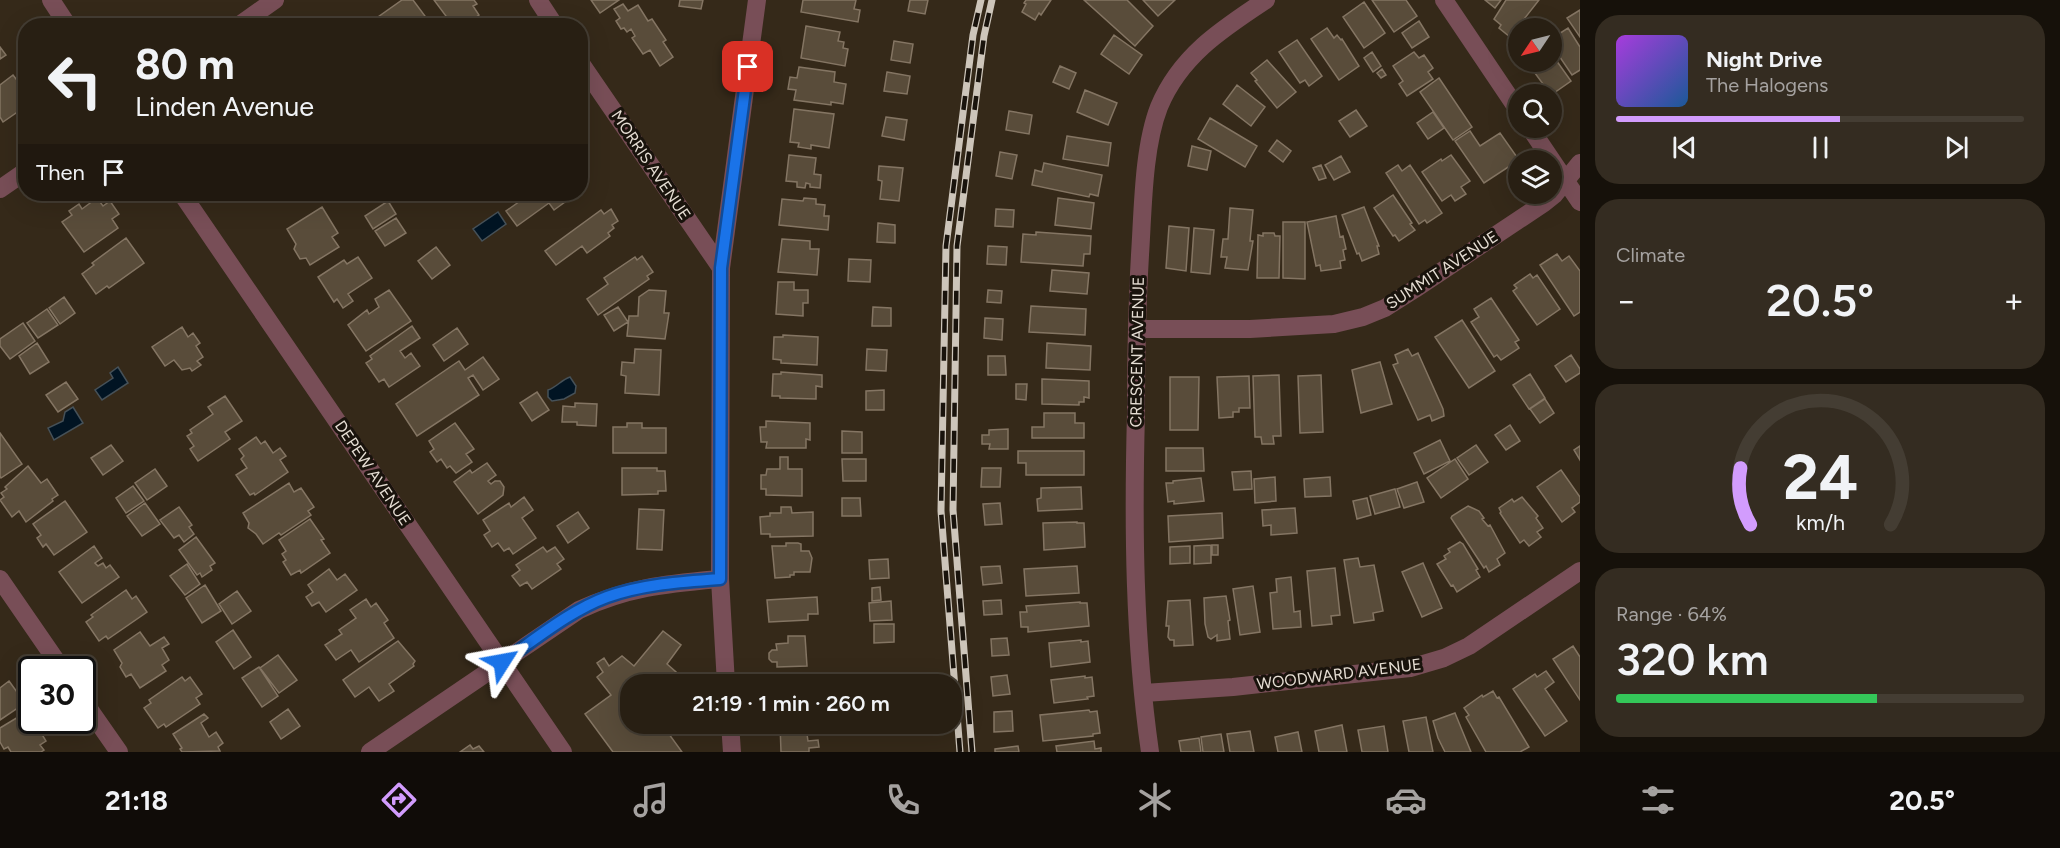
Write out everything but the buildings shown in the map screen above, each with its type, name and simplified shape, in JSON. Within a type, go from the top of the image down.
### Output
[{"type":"street","points":[[51,0],[63,18]]},
{"type":"street","points":[[249,18],[275,0]]},
{"type":"street","points":[[538,0],[550,18]]},
{"type":"street","points":[[725,674],[720,579],[721,268],[757,0]]},
{"type":"street","name":"CRESCENT AVENUE","points":[[1150,752],[1137,618],[1134,550],[1137,329],[1143,205],[1150,140],[1168,88],[1193,54],[1210,38],[1266,0]]},
{"type":"street","points":[[1444,0],[1508,95]]},
{"type":"street","name":"MORRIS AVENUE","points":[[588,74],[721,268]]},
{"type":"street","points":[[1537,138],[1580,202]]},
{"type":"street","name":"SUMMIT AVENUE","points":[[1137,329],[1272,328],[1334,324],[1363,317],[1384,308],[1544,203],[1580,163]]},
{"type":"street","points":[[0,189],[18,177]]},
{"type":"street","name":"DEPEW AVENUE","points":[[187,201],[563,752]]},
{"type":"street","name":"WOODWARD AVENUE","points":[[1144,693],[1233,687],[1410,668],[1444,658],[1470,646],[1580,572]]},
{"type":"street","points":[[0,579],[53,656]]},
{"type":"street","points":[[369,752],[579,610],[608,597],[651,586],[720,579]]},
{"type":"street","points":[[96,719],[119,752]]},
{"type":"street","points":[[731,734],[732,752]]},
{"type":"water","points":[[498,212],[506,224],[482,241],[473,229]]},
{"type":"water","points":[[118,367],[128,383],[102,400],[95,390],[113,378],[110,373]]},
{"type":"water","points":[[570,377],[576,386],[575,393],[564,399],[552,401],[548,397],[548,390]]},
{"type":"water","points":[[73,407],[83,423],[54,440],[48,428],[63,421],[65,412]]},
{"type":"railway","points":[[960,752],[941,511],[946,246],[973,35],[981,0]]},
{"type":"railway","points":[[972,752],[953,510],[957,246],[984,36],[992,0]]},
{"type":"route","points":[[502,662],[579,610],[608,597],[669,583],[720,579],[721,268],[748,67]]}]
